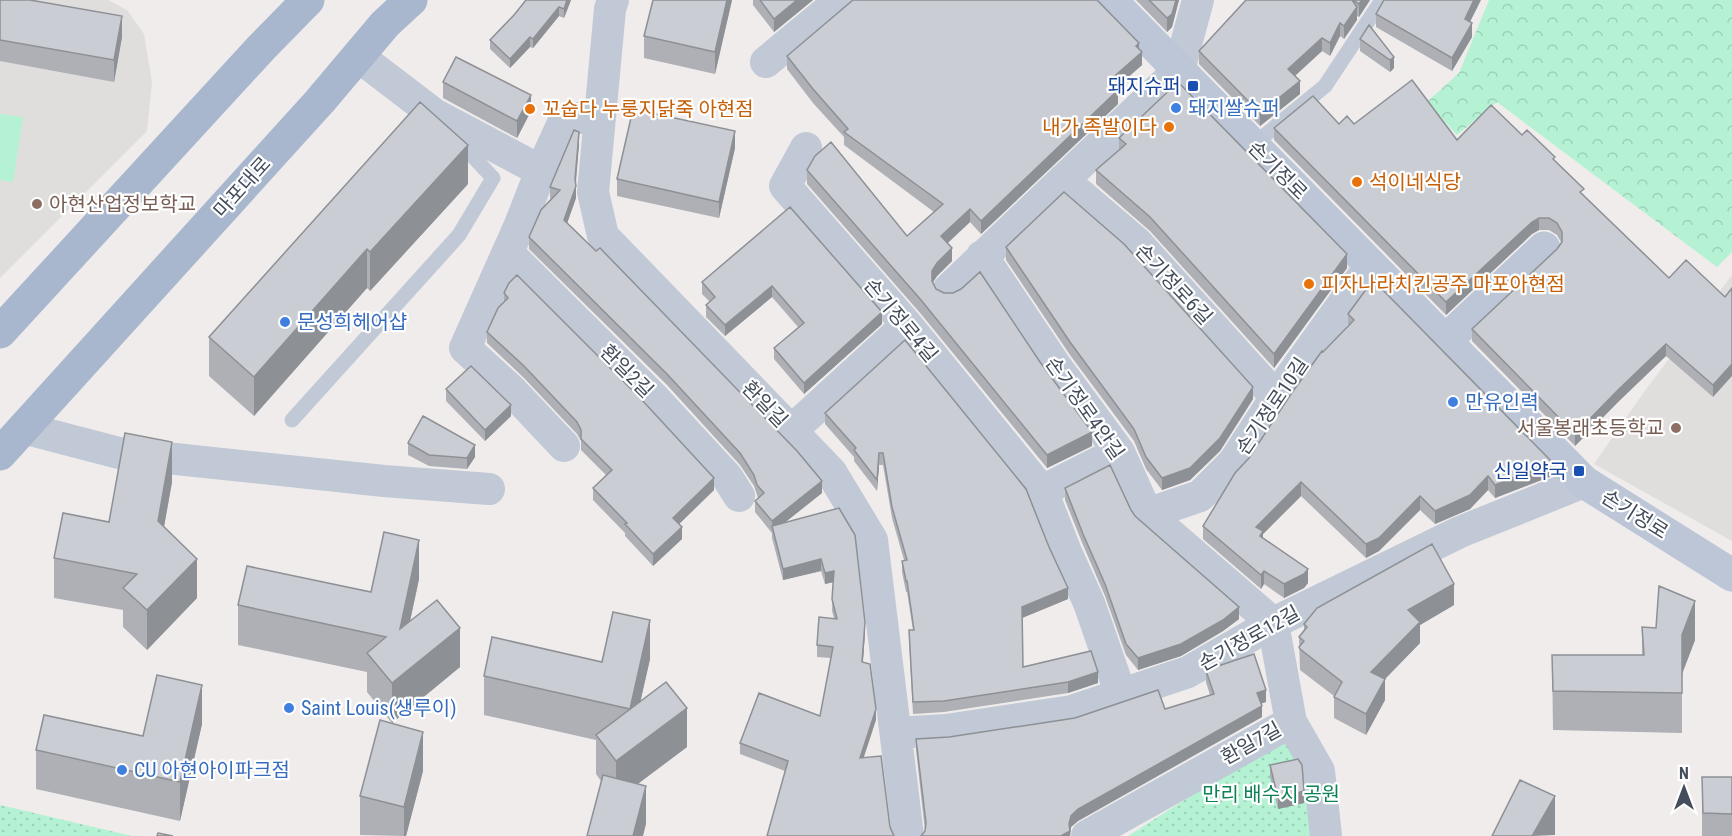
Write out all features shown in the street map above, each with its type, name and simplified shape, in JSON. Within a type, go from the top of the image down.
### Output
[{"type":"main road","points":[[0,332],[308,0]]},
{"type":"main road","name":"마포대로","points":[[0,454],[304,118],[385,24],[411,0]]},
{"type":"street","name":"환일길","points":[[613,0],[610,9],[592,192],[603,236],[831,472],[872,540],[908,836]]},
{"type":"street","points":[[766,62],[841,0]]},
{"type":"street","name":"손기정로","points":[[1110,0],[1584,482],[1732,575]]},
{"type":"street","points":[[949,289],[1179,70],[1198,0]]},
{"type":"street","points":[[358,56],[434,114],[541,171]]},
{"type":"street","points":[[564,446],[511,390],[465,348],[564,121],[599,114]]},
{"type":"street","name":"손기정로4길","points":[[806,148],[785,186],[907,325],[1042,491],[1089,603],[1121,695]]},
{"type":"street","name":"손기정로6길","points":[[1063,180],[1137,243],[1276,397]]},
{"type":"street","points":[[1445,341],[1544,248]]},
{"type":"street","name":"환일2길","points":[[508,253],[654,398],[727,477],[739,496]]},
{"type":"street","name":"손기정로4안길","points":[[982,256],[1055,365],[1119,452],[1147,514],[1273,623]]},
{"type":"street","name":"손기정로10길","points":[[1147,514],[1200,496],[1234,462],[1276,397],[1371,265]]},
{"type":"street","points":[[791,431],[907,325]]},
{"type":"street","points":[[23,428],[119,453],[384,481],[489,489]]},
{"type":"street","points":[[1042,491],[1119,452]]},
{"type":"street","name":"손기정로12길","points":[[896,733],[946,730],[1072,711],[1188,672],[1273,623],[1460,532],[1584,482]]},
{"type":"street","name":"환일7길","points":[[1273,623],[1291,722],[1319,771],[1326,836]]},
{"type":"street","name":"환일7길","points":[[1087,836],[1291,722]]},
{"type":"lane","points":[[1253,145],[1325,86],[1382,0]]},
{"type":"lane","points":[[292,420],[459,235],[493,178],[434,114]]},
{"type":"shaded area","name":"아현산업정보학교","points":[[0,0],[108,0],[127,10],[144,34],[152,82],[147,131],[0,278]]},
{"type":"shaded area","name":"서울봉래초등학교","points":[[1732,275],[1732,541],[1594,464],[1644,392]]},
{"type":"green space","points":[[1489,0],[1732,0],[1732,252],[1717,267],[1497,102],[1457,135],[1427,102],[1459,73]]},
{"type":"green space","points":[[0,114],[23,117],[13,182],[0,180]]},
{"type":"green space","name":"만리 배수지 공원","points":[[1287,735],[1312,773],[1315,836],[1128,836]]},
{"type":"green space","points":[[0,805],[132,836],[0,836]]},
{"type":"building","points":[[0,0],[30,0],[122,16],[114,60],[0,40]]},
{"type":"building","points":[[526,0],[567,0],[564,9],[559,7],[533,39],[530,37],[510,59],[490,40]]},
{"type":"building","points":[[653,0],[727,0],[715,52],[644,36]]},
{"type":"building","points":[[760,0],[797,0],[774,19]]},
{"type":"building","points":[[853,0],[1097,0],[1139,43],[1136,46],[1142,52],[1109,81],[1118,90],[981,221],[970,209],[941,236],[952,248],[932,271],[932,281],[936,289],[944,293],[953,293],[961,289],[980,272],[1040,362],[1092,432],[1047,455],[921,300],[807,170],[815,156],[831,142],[907,236],[943,204],[844,132],[848,129],[787,56]]},
{"type":"building","points":[[1149,0],[1176,0],[1172,14],[1167,18]]},
{"type":"building","points":[[1246,0],[1352,0],[1357,7],[1344,26],[1340,23],[1330,43],[1322,38],[1288,69],[1300,81],[1260,113],[1199,51]]},
{"type":"building","points":[[1384,0],[1474,0],[1465,19],[1472,23],[1452,58],[1376,14]]},
{"type":"building","points":[[1369,25],[1394,57],[1390,60],[1360,39]]},
{"type":"building","points":[[456,57],[531,95],[517,121],[443,82]]},
{"type":"building","points":[[1412,80],[1457,140],[1491,105],[1522,135],[1527,130],[1584,189],[1580,192],[1669,278],[1686,260],[1725,297],[1732,288],[1732,364],[1713,385],[1666,344],[1575,434],[1472,329],[1557,249],[1562,242],[1562,232],[1557,223],[1549,218],[1539,218],[1532,222],[1446,302],[1274,128],[1313,96],[1339,124],[1347,116],[1354,124]]},
{"type":"building","points":[[1178,82],[1347,254],[1274,354],[1150,217],[1096,170],[1126,144],[1119,138]]},
{"type":"building","points":[[420,102],[468,145],[370,252],[367,249],[254,377],[209,337]]},
{"type":"building","points":[[633,109],[735,131],[719,202],[617,179]]},
{"type":"building","points":[[574,130],[579,132],[576,186],[564,220],[596,251],[600,248],[797,451],[822,481],[772,521],[755,501],[764,493],[757,485],[754,475],[740,453],[667,374],[529,237],[541,210],[560,190],[550,187]]},
{"type":"building","points":[[1064,192],[1124,244],[1253,387],[1220,438],[1190,468],[1162,478],[1146,457],[1134,429],[1070,342],[1006,247]]},
{"type":"building","points":[[790,207],[882,312],[804,383],[774,348],[804,323],[772,286],[725,325],[706,305],[715,297],[702,282]]},
{"type":"building","points":[[517,275],[641,399],[714,478],[673,518],[682,527],[653,554],[593,488],[612,470],[581,439],[581,430],[577,422],[524,366],[487,332],[498,308],[508,298],[504,293],[509,283]]},
{"type":"building","points":[[1373,280],[1552,462],[1495,485],[1488,476],[1470,495],[1435,511],[1420,496],[1379,538],[1366,544],[1301,482],[1256,527],[1263,531],[1260,536],[1308,569],[1304,574],[1284,584],[1264,571],[1261,575],[1203,526],[1235,473],[1249,458],[1322,351],[1354,320],[1348,314]]},
{"type":"building","points":[[905,340],[1026,489],[1068,588],[1022,607],[1023,667],[1091,651],[1098,672],[1068,682],[944,701],[913,702],[909,630],[914,630],[902,561],[907,560],[892,507],[883,453],[879,453],[877,480],[854,450],[856,448],[825,413]]},
{"type":"building","points":[[471,366],[511,405],[485,430],[446,389]]},
{"type":"building","points":[[423,416],[475,445],[467,458],[429,455],[408,443]]},
{"type":"building","points":[[125,433],[172,442],[158,521],[197,559],[147,610],[123,588],[137,574],[54,558],[63,513],[109,522]]},
{"type":"building","points":[[1110,465],[1135,516],[1239,607],[1223,620],[1181,644],[1138,658],[1126,644],[1105,584],[1065,488]]},
{"type":"building","points":[[839,508],[855,535],[865,622],[862,662],[870,664],[876,709],[860,758],[881,756],[890,827],[894,836],[767,836],[788,761],[740,743],[759,693],[820,716],[833,647],[817,645],[819,617],[837,619],[832,599],[834,571],[825,573],[821,559],[783,569],[772,526]]},
{"type":"building","points":[[384,532],[419,540],[400,629],[437,600],[460,628],[392,683],[367,653],[386,637],[238,605],[247,566],[371,592]]},
{"type":"building","points":[[1432,544],[1454,584],[1408,610],[1420,622],[1371,672],[1385,679],[1366,714],[1334,697],[1342,682],[1300,649],[1304,641],[1299,637],[1307,627],[1304,624],[1317,608]]},
{"type":"building","points":[[1659,586],[1695,601],[1682,635],[1682,693],[1553,691],[1552,655],[1644,655],[1642,627],[1656,628]]},
{"type":"building","points":[[613,612],[650,620],[630,709],[484,676],[492,637],[602,662]]},
{"type":"building","points":[[1254,654],[1266,690],[1257,693],[1262,706],[1078,809],[1071,816],[1070,831],[1061,836],[921,836],[925,831],[926,823],[916,739],[949,737],[1075,718],[1158,690],[1165,709],[1214,694],[1206,671]]},
{"type":"building","points":[[157,675],[202,685],[180,782],[36,750],[44,715],[143,736]]},
{"type":"building","points":[[666,682],[687,708],[616,761],[596,735]]},
{"type":"building","points":[[380,720],[423,732],[404,807],[360,796]]},
{"type":"building","points":[[1298,759],[1302,765],[1304,791],[1278,798],[1270,765]]},
{"type":"building","points":[[603,775],[646,786],[633,836],[587,836]]},
{"type":"building","points":[[1702,777],[1732,777],[1732,814],[1703,813]]},
{"type":"building","points":[[1520,780],[1555,796],[1532,836],[1492,836]]},
{"type":"building","points":[[158,833],[173,836],[157,836]]},
{"type":"place","name":"돼지슈퍼","points":[[1193,86]]},
{"type":"place","name":"돼지쌀슈퍼","points":[[1176,108]]},
{"type":"place","name":"꼬숩다 누룽지닭죽 아현점","points":[[530,109]]},
{"type":"place","name":"내가 족발이다","points":[[1169,127]]},
{"type":"place","name":"석이네식당","points":[[1357,182]]},
{"type":"place","name":"아현산업정보학교","points":[[37,204]]},
{"type":"place","name":"피자나라치킨공주 마포아현점","points":[[1309,284]]},
{"type":"place","name":"문성희헤어샵","points":[[285,322]]},
{"type":"place","name":"만유인력","points":[[1453,402]]},
{"type":"place","name":"서울봉래초등학교","points":[[1676,428]]},
{"type":"place","name":"신일약국","points":[[1579,471]]},
{"type":"place","name":"Saint Louis(생루이)","points":[[289,708]]},
{"type":"place","name":"CU 아현아이파크점","points":[[122,770]]}]
